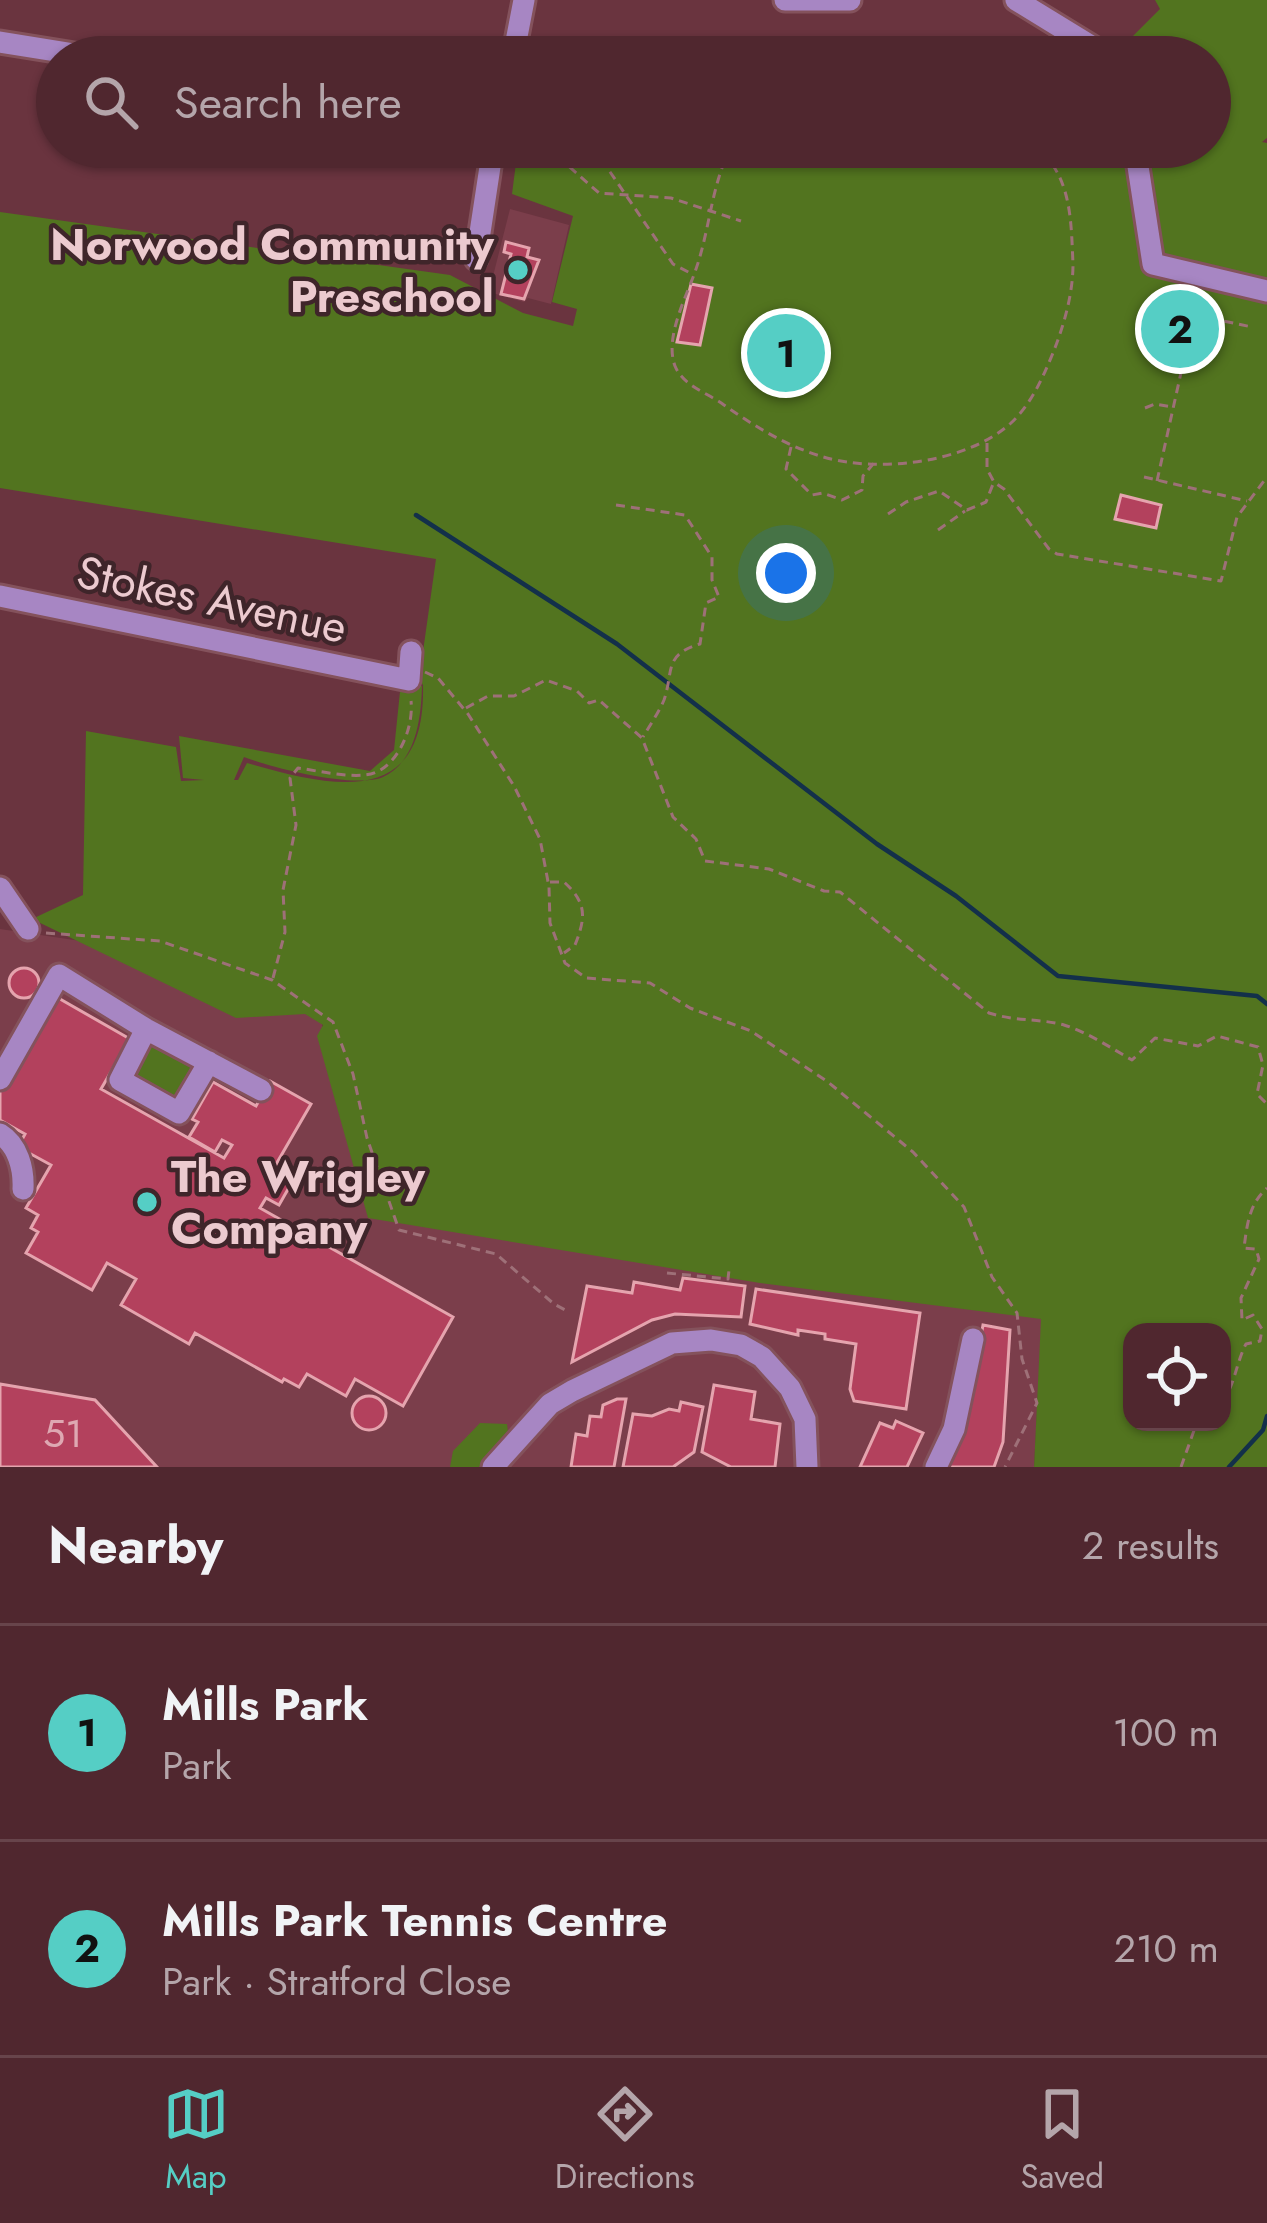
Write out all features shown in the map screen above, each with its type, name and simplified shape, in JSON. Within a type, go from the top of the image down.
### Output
[{"type":"street","points":[[517,36],[524,0]]},
{"type":"street","points":[[785,0],[850,0]]},
{"type":"street","points":[[1016,0],[1074,36]]},
{"type":"street","points":[[0,42],[36,48]]},
{"type":"street","points":[[476,259],[490,168]]},
{"type":"street","points":[[1138,168],[1153,264],[1267,291]]},
{"type":"street","name":"Stokes Avenue","points":[[0,596],[409,686]]},
{"type":"street","points":[[409,686],[411,652]]},
{"type":"street","points":[[0,888],[34,931]]},
{"type":"street","points":[[0,1079],[59,976],[261,1090]]},
{"type":"street","points":[[146,1029],[120,1080],[179,1114],[209,1062]]},
{"type":"street","points":[[0,1135],[13,1145],[23,1189]]},
{"type":"street","points":[[936,1467],[954,1429],[973,1339]]},
{"type":"street","points":[[493,1467],[550,1404],[572,1391],[672,1343],[711,1340],[742,1345],[762,1357],[790,1388],[806,1419],[807,1467]]},
{"type":"path","points":[[571,168],[598,193],[671,198],[742,220]]},
{"type":"path","points":[[607,168],[673,264],[694,274]]},
{"type":"path","points":[[723,168],[673,343],[674,364],[680,375],[791,446],[838,460],[874,463],[919,459],[986,441],[1014,420],[1041,383],[1071,290],[1068,200],[1055,168]]},
{"type":"path","points":[[1172,268],[1178,293],[1193,314],[1252,328]]},
{"type":"path","points":[[1157,481],[1193,314]]},
{"type":"path","points":[[1145,408],[1156,402],[1173,408]]},
{"type":"path","points":[[986,441],[987,469],[994,482],[1049,549],[1118,567],[1139,565],[1221,580],[1237,517],[1267,477]]},
{"type":"path","points":[[791,446],[786,469],[812,495],[823,493],[842,500],[856,494],[874,463]]},
{"type":"path","points":[[1144,477],[1249,502]]},
{"type":"path","points":[[938,530],[986,502],[994,482]]},
{"type":"path","points":[[888,514],[939,491],[967,510]]},
{"type":"path","points":[[616,505],[686,515],[712,557],[712,580],[719,590],[719,597],[706,603],[700,644],[682,649],[673,660],[664,698],[642,738]]},
{"type":"path","points":[[272,980],[285,932],[283,890],[296,825],[290,778],[298,769],[365,775],[383,770],[403,745],[412,708],[409,686],[425,672],[438,678],[514,786],[540,839],[550,923],[566,963],[586,978],[650,983],[690,1009],[751,1031],[828,1082],[914,1152],[964,1207],[992,1277],[1017,1313],[1022,1359],[1037,1402],[1005,1467]]},
{"type":"path","points":[[464,709],[488,696],[514,696],[546,680],[577,691],[589,703],[599,700],[642,738],[673,817],[696,839],[705,861],[770,868],[824,891],[840,892],[989,1013],[1017,1022],[1069,1027],[1132,1060],[1155,1038],[1198,1046],[1217,1036],[1247,1042],[1258,1047],[1263,1065],[1257,1094],[1267,1104]]},
{"type":"path","points":[[548,882],[564,882],[579,896],[583,911],[575,945],[563,954]]},
{"type":"path","points":[[34,931],[160,941],[272,980],[333,1022],[399,1230],[496,1254],[567,1311]]},
{"type":"path","points":[[1231,1391],[1238,1360],[1246,1344],[1260,1340],[1262,1329],[1253,1315],[1242,1320],[1241,1298],[1259,1259],[1256,1249],[1244,1248],[1247,1225],[1256,1198],[1267,1188]]},
{"type":"path","points":[[667,1273],[728,1280],[729,1270]]},
{"type":"path","points":[[1181,1467],[1194,1431]]},
{"type":"shaded area","points":[[510,209],[569,225],[551,304],[489,292]]},
{"type":"shaded area","points":[[0,929],[323,977],[322,1030],[1042,1319],[1034,1467],[0,1467]]},
{"type":"green space","points":[[1155,0],[1267,0],[1267,138],[1262,142],[1267,143],[1267,1467],[1034,1467],[1041,1319],[760,1283],[368,1218],[317,1036],[323,1025],[305,1014],[236,1018],[32,919],[83,895],[86,731],[176,747],[181,781],[204,780],[183,778],[179,736],[370,771],[394,750],[401,682],[422,686],[418,724],[406,756],[409,753],[420,725],[423,685],[419,680],[436,559],[0,488],[0,212],[450,275],[523,313],[573,326],[577,309],[552,302],[573,216],[512,194],[515,168],[1231,168],[1231,36],[1133,36],[1160,9]],"holes":[[[244,757],[314,776],[365,780],[342,782],[247,763],[234,780]]]},
{"type":"green space","points":[[150,1043],[195,1066],[175,1100],[136,1083],[132,1068]]},
{"type":"green space","points":[[480,1423],[507,1424],[508,1432],[479,1467],[450,1467],[453,1451]]},
{"type":"building","points":[[506,242],[529,248],[527,257],[539,260],[524,299],[501,294],[511,254],[504,252]]},
{"type":"building","points":[[691,284],[712,288],[700,345],[677,342]]},
{"type":"building","points":[[1121,495],[1161,505],[1156,528],[1115,519]]},
{"type":"building","points":[[24,968],[39,983],[24,998],[9,983]]},
{"type":"building","name":"The Wrigley Company","points":[[53,995],[130,1039],[101,1089],[224,1158],[232,1145],[222,1140],[215,1152],[189,1137],[198,1122],[192,1119],[213,1082],[256,1106],[270,1081],[311,1104],[271,1173],[291,1184],[279,1205],[266,1198],[260,1208],[453,1317],[403,1406],[355,1379],[346,1396],[307,1374],[299,1387],[282,1382],[195,1333],[189,1344],[121,1305],[136,1279],[107,1263],[92,1290],[26,1253],[38,1232],[31,1228],[38,1215],[26,1208],[51,1165],[18,1147],[25,1134],[0,1120],[0,1089]]},
{"type":"building","points":[[683,1278],[745,1286],[741,1317],[675,1314],[652,1320],[572,1362],[587,1286],[632,1293],[634,1282],[680,1290]]},
{"type":"building","points":[[756,1289],[920,1313],[906,1409],[854,1401],[850,1389],[856,1344],[825,1339],[825,1334],[798,1330],[798,1335],[750,1324]]},
{"type":"building","points":[[983,1325],[1010,1330],[1003,1442],[994,1467],[944,1467],[966,1421]]},
{"type":"building","points":[[0,1384],[95,1400],[157,1467],[0,1467]]},
{"type":"building","points":[[714,1385],[755,1392],[751,1419],[780,1424],[775,1467],[731,1467],[702,1452]]},
{"type":"building","points":[[369,1396],[381,1401],[386,1413],[381,1425],[369,1430],[357,1425],[352,1413],[357,1401]]},
{"type":"building","points":[[626,1399],[614,1467],[571,1467],[576,1434],[587,1436],[590,1416],[601,1417],[603,1405]]},
{"type":"building","points":[[681,1402],[703,1407],[694,1452],[673,1467],[623,1467],[633,1414],[679,1411]]},
{"type":"building","points":[[896,1421],[923,1433],[907,1467],[860,1467],[880,1423],[893,1428]]},
{"type":"waterway","points":[[416,515],[617,644],[1058,976],[1257,996],[1267,1004]]},
{"type":"waterway","points":[[1229,1467],[1263,1430],[1267,1416]]},
{"type":"place","name":"Norwood Community Preschool","points":[[518,270]]},
{"type":"place","name":"Mills Park Tennis Centre","points":[[1180,329]]},
{"type":"place","name":"Mills Park","points":[[786,353]]},
{"type":"place","name":"The Wrigley Company","points":[[147,1202]]}]
